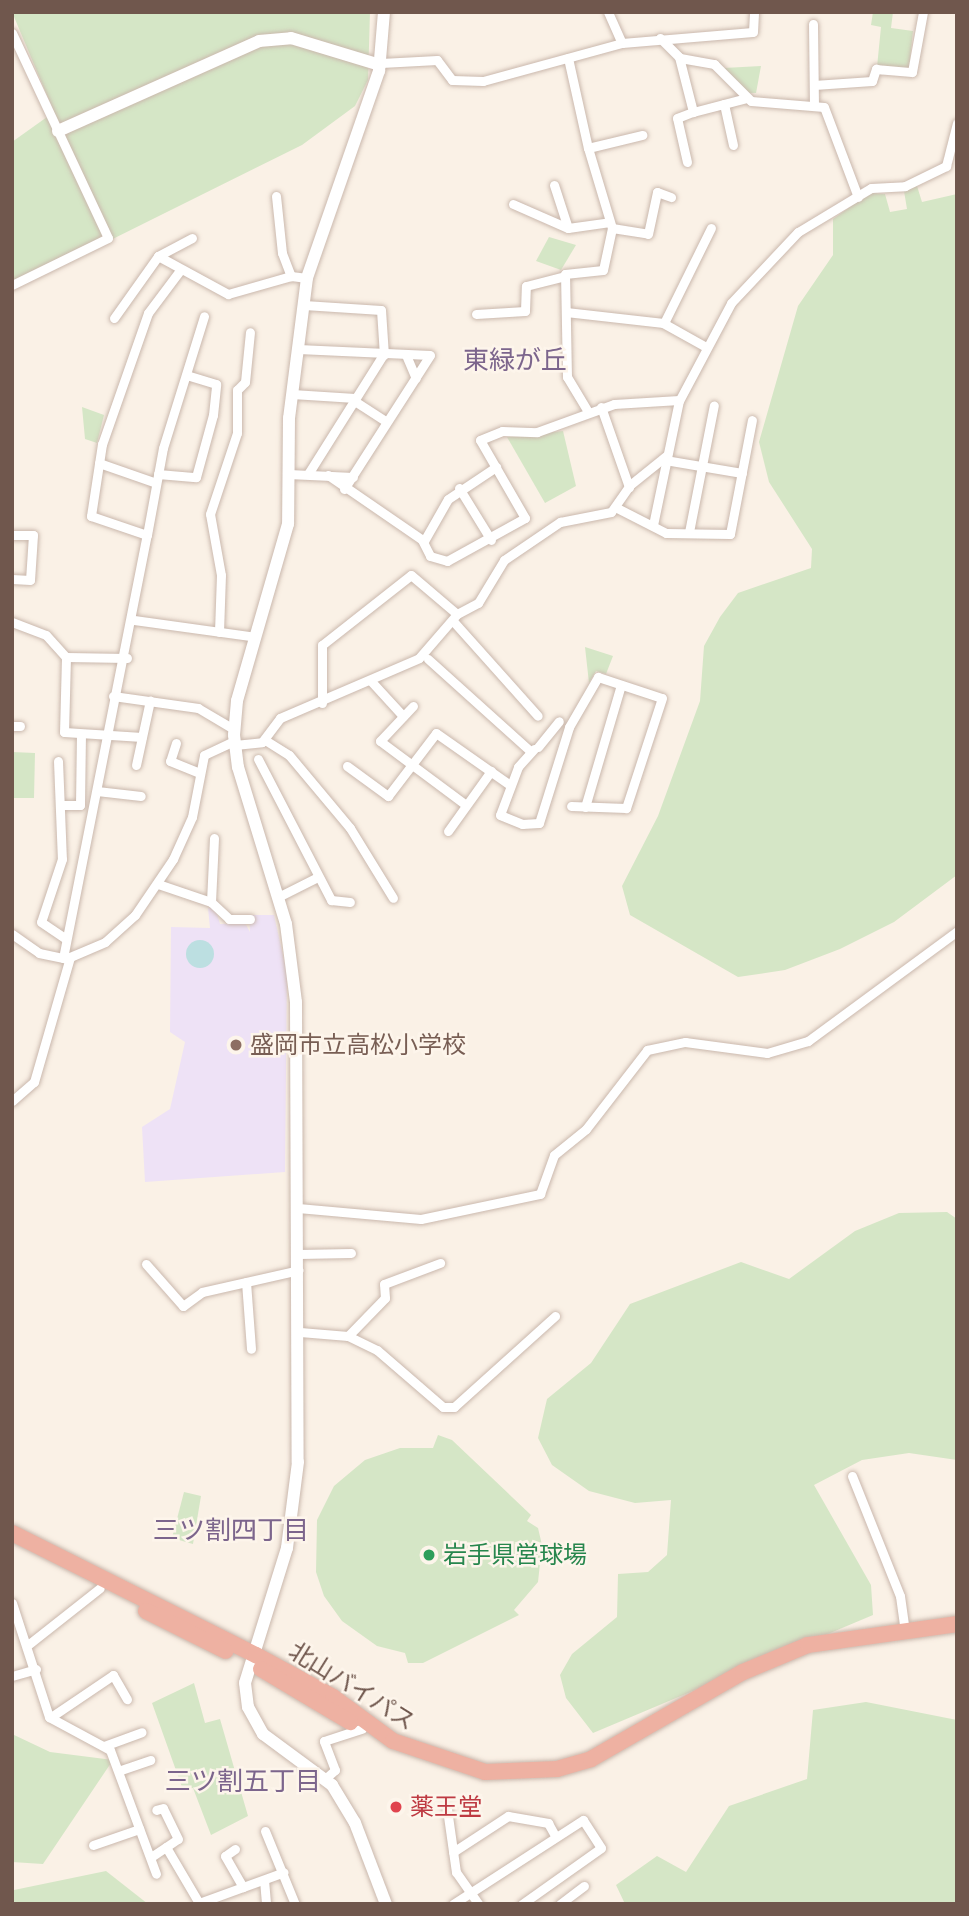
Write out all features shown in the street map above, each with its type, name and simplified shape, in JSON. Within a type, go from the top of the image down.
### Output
[{"type":"highway","name":"北山バイパス","points":[[12,1534],[254,1659],[420,1754],[485,1772],[521,1772],[610,1751],[743,1672],[808,1646],[957,1625]]},
{"type":"highway","name":"北山バイパス","points":[[12,1543],[100,1588],[254,1659],[362,1729],[441,1770],[536,1780],[610,1761],[742,1680],[794,1658],[957,1634]]},
{"type":"street","points":[[384,12],[380,64],[307,278],[292,394],[288,524],[256,637],[234,739],[278,897],[296,1002],[300,1332],[293,1518],[245,1683],[248,1707],[263,1734],[326,1777],[355,1823],[386,1904]]},
{"type":"street","points":[[608,12],[622,43]]},
{"type":"street","points":[[58,131],[259,41],[292,38],[380,64],[436,60],[453,80],[464,82],[622,43],[753,32],[754,12]]},
{"type":"street","points":[[814,85],[872,81],[876,69],[912,72],[923,12]]},
{"type":"street","points":[[813,23],[814,104]]},
{"type":"street","points":[[12,33],[108,238],[12,285]]},
{"type":"street","points":[[660,38],[678,57],[693,113]]},
{"type":"street","points":[[678,57],[709,61],[747,98],[768,106],[814,104],[834,123],[848,184],[858,197]]},
{"type":"street","points":[[475,314],[525,311],[526,286],[565,276],[574,268],[603,271],[611,225],[588,148],[568,58]]},
{"type":"street","points":[[687,162],[677,118],[747,98]]},
{"type":"street","points":[[724,104],[733,145]]},
{"type":"street","points":[[653,525],[679,400],[706,347],[756,271],[798,232],[871,188],[905,186],[946,166],[957,123]]},
{"type":"street","points":[[588,148],[642,135]]},
{"type":"street","points":[[554,185],[568,228]]},
{"type":"street","points":[[513,204],[568,228],[611,225],[648,233],[657,192],[671,197]]},
{"type":"street","points":[[276,196],[291,276]]},
{"type":"street","points":[[664,323],[711,228]]},
{"type":"street","points":[[114,318],[158,256],[192,238]]},
{"type":"street","points":[[158,256],[228,294],[291,276],[307,278]]},
{"type":"street","points":[[147,535],[91,516],[99,463],[148,313],[181,269]]},
{"type":"street","points":[[565,276],[567,377],[587,410]]},
{"type":"street","points":[[304,305],[381,310],[384,355],[307,474]]},
{"type":"street","points":[[566,312],[664,323],[706,347]]},
{"type":"street","points":[[12,934],[54,958],[63,958],[94,807],[113,695],[127,658],[157,479],[204,316]]},
{"type":"street","points":[[219,632],[221,575],[210,514],[237,433],[237,390],[245,382],[250,332]]},
{"type":"street","points":[[298,349],[430,355],[344,489]]},
{"type":"street","points":[[406,355],[416,378]]},
{"type":"street","points":[[99,463],[157,479],[196,477],[213,415],[216,384],[186,374]]},
{"type":"street","points":[[292,394],[354,399],[387,422]]},
{"type":"street","points":[[328,475],[344,489],[422,540],[441,561],[491,540],[525,518],[480,440],[567,424],[587,410],[601,407],[679,400]]},
{"type":"street","points":[[689,532],[714,405]]},
{"type":"street","points":[[601,407],[629,487]]},
{"type":"street","points":[[265,740],[280,719],[322,703],[419,658],[455,617],[478,603],[504,560],[555,525],[617,508],[653,525],[689,532],[730,534],[752,420]]},
{"type":"street","points":[[665,458],[742,473]]},
{"type":"street","points":[[617,508],[629,487],[665,458]]},
{"type":"street","points":[[422,540],[459,488],[496,467]]},
{"type":"street","points":[[288,474],[353,477]]},
{"type":"street","points":[[459,488],[491,540]]},
{"type":"street","points":[[12,535],[33,535],[30,580],[12,579]]},
{"type":"street","points":[[322,703],[323,645],[411,575],[455,617],[537,716]]},
{"type":"street","points":[[134,620],[256,637]]},
{"type":"street","points":[[12,622],[46,635],[66,657],[64,732],[142,737]]},
{"type":"street","points":[[66,657],[127,658]]},
{"type":"street","points":[[428,659],[534,749]]},
{"type":"street","points":[[559,721],[534,749],[510,785],[500,815],[539,823],[548,805],[569,727],[598,677],[662,698],[626,808],[570,806]]},
{"type":"street","points":[[370,680],[404,716]]},
{"type":"street","points":[[585,807],[621,685]]},
{"type":"street","points":[[113,695],[198,708],[234,739]]},
{"type":"street","points":[[136,765],[150,699]]},
{"type":"street","points":[[413,706],[380,741],[466,805]]},
{"type":"street","points":[[347,766],[388,796],[436,733],[510,785]]},
{"type":"street","points":[[80,805],[81,734]]},
{"type":"street","points":[[12,1101],[34,1082],[70,957],[105,942],[158,884],[192,817],[204,755],[234,739],[265,740],[289,755],[345,821],[393,898]]},
{"type":"street","points":[[176,743],[170,761],[200,773]]},
{"type":"street","points":[[258,759],[331,900],[349,902]]},
{"type":"street","points":[[58,761],[62,859],[41,922],[65,938]]},
{"type":"street","points":[[448,831],[491,771]]},
{"type":"street","points":[[97,791],[141,796]]},
{"type":"street","points":[[61,804],[94,807]]},
{"type":"street","points":[[211,902],[214,838]]},
{"type":"street","points":[[278,897],[318,877]]},
{"type":"street","points":[[158,884],[211,902],[229,919],[250,919]]},
{"type":"street","points":[[298,1208],[421,1219],[540,1194],[554,1155],[586,1129],[647,1050],[685,1042],[767,1053],[808,1041],[957,931]]},
{"type":"street","points":[[299,1254],[351,1252]]},
{"type":"street","points":[[348,1336],[385,1298],[384,1284],[440,1263]]},
{"type":"street","points":[[146,1264],[183,1306],[202,1292],[299,1270]]},
{"type":"street","points":[[246,1282],[251,1349]]},
{"type":"street","points":[[300,1332],[348,1336],[377,1350],[443,1407],[454,1408],[555,1316]]},
{"type":"street","points":[[852,1476],[900,1596],[905,1631]]},
{"type":"street","points":[[29,1644],[100,1588]]},
{"type":"street","points":[[12,1603],[29,1644],[51,1717],[104,1746],[121,1770],[138,1829],[156,1874]]},
{"type":"street","points":[[12,1676],[36,1669]]},
{"type":"street","points":[[51,1717],[113,1675],[127,1699]]},
{"type":"street","points":[[326,1777],[335,1770],[324,1741],[362,1729]]},
{"type":"street","points":[[104,1746],[142,1732]]},
{"type":"street","points":[[121,1770],[150,1760]]},
{"type":"street","points":[[151,1857],[178,1839],[163,1808],[156,1810]]},
{"type":"street","points":[[447,1809],[453,1853],[478,1904]]},
{"type":"street","points":[[453,1853],[508,1816],[548,1823],[554,1834]]},
{"type":"street","points":[[453,1904],[554,1834],[583,1820],[601,1848],[522,1904]]},
{"type":"street","points":[[93,1845],[138,1829]]},
{"type":"street","points":[[264,1830],[284,1872],[295,1904]]},
{"type":"street","points":[[166,1846],[198,1903],[284,1872]]},
{"type":"street","points":[[234,1849],[225,1856],[243,1887]]},
{"type":"street","points":[[264,1880],[266,1904]]},
{"type":"street","points":[[560,1904],[584,1886]]},
{"type":"shaded area","name":"盛岡市立高松小学校","points":[[215,907],[220,924],[245,923],[250,932],[249,915],[274,915],[287,973],[285,1172],[145,1182],[142,1127],[170,1109],[185,1042],[170,1032],[171,927],[210,928],[208,908]]},
{"type":"green space","points":[[12,12],[370,12],[368,80],[355,106],[302,145],[12,289],[12,142],[54,112]]},
{"type":"green space","points":[[873,12],[893,12],[891,28],[913,31],[909,68],[877,67],[881,27],[871,25]]},
{"type":"green space","points":[[761,66],[756,93],[747,93],[724,68]]},
{"type":"green space","points":[[917,186],[922,202],[957,194],[957,875],[894,922],[840,949],[785,970],[738,977],[630,915],[622,886],[658,816],[700,701],[704,646],[720,617],[738,593],[811,568],[812,549],[769,482],[759,442],[798,306],[833,255],[833,219],[870,193],[885,194],[890,212],[907,209],[904,191]]},
{"type":"green space","points":[[549,237],[576,245],[561,270],[536,261]]},
{"type":"green space","points":[[82,407],[104,415],[97,443],[85,439]]},
{"type":"green space","points":[[563,431],[576,486],[545,503],[507,437]]},
{"type":"green space","points":[[585,647],[613,656],[606,674],[596,671],[589,683]]},
{"type":"green space","points":[[12,752],[35,753],[34,798],[12,798]]},
{"type":"green space","points":[[947,1212],[957,1219],[957,1460],[909,1453],[862,1460],[814,1485],[871,1585],[873,1615],[593,1733],[566,1698],[560,1675],[572,1654],[617,1617],[618,1574],[648,1572],[667,1555],[671,1500],[635,1503],[589,1491],[552,1465],[538,1438],[547,1399],[591,1363],[630,1304],[741,1262],[789,1279],[855,1231],[899,1213]]},
{"type":"green space","name":"岩手県営球場","points":[[438,1435],[452,1440],[531,1515],[527,1521],[538,1528],[542,1545],[538,1582],[514,1610],[519,1615],[423,1663],[408,1663],[405,1653],[377,1646],[342,1621],[324,1596],[316,1572],[317,1520],[334,1486],[365,1460],[400,1448],[433,1448]]},
{"type":"green space","points":[[184,1492],[201,1496],[193,1544],[172,1538]]},
{"type":"green space","points":[[194,1683],[205,1723],[220,1719],[248,1816],[211,1835],[193,1788],[183,1790],[152,1703]]},
{"type":"green space","points":[[866,1702],[957,1720],[957,1904],[625,1904],[616,1885],[657,1856],[686,1872],[729,1806],[807,1779],[813,1710]]},
{"type":"green space","points":[[12,1734],[50,1752],[113,1760],[43,1864],[12,1862]]},
{"type":"green space","points":[[106,1871],[148,1904],[12,1904],[14,1890]]},
{"type":"water","points":[[200,940],[210,944],[214,954],[210,964],[200,968],[190,964],[186,954],[190,944]]},
{"type":"place","name":"盛岡市立高松小学校","points":[[236,1045]]},
{"type":"place","name":"岩手県営球場","points":[[429,1555]]},
{"type":"place","name":"薬王堂","points":[[396,1807]]},
{"type":"district","name":"東緑が丘","points":[[515,360]]},
{"type":"district","name":"三ツ割四丁目","points":[[231,1530]]},
{"type":"district","name":"三ツ割五丁目","points":[[243,1781]]}]
